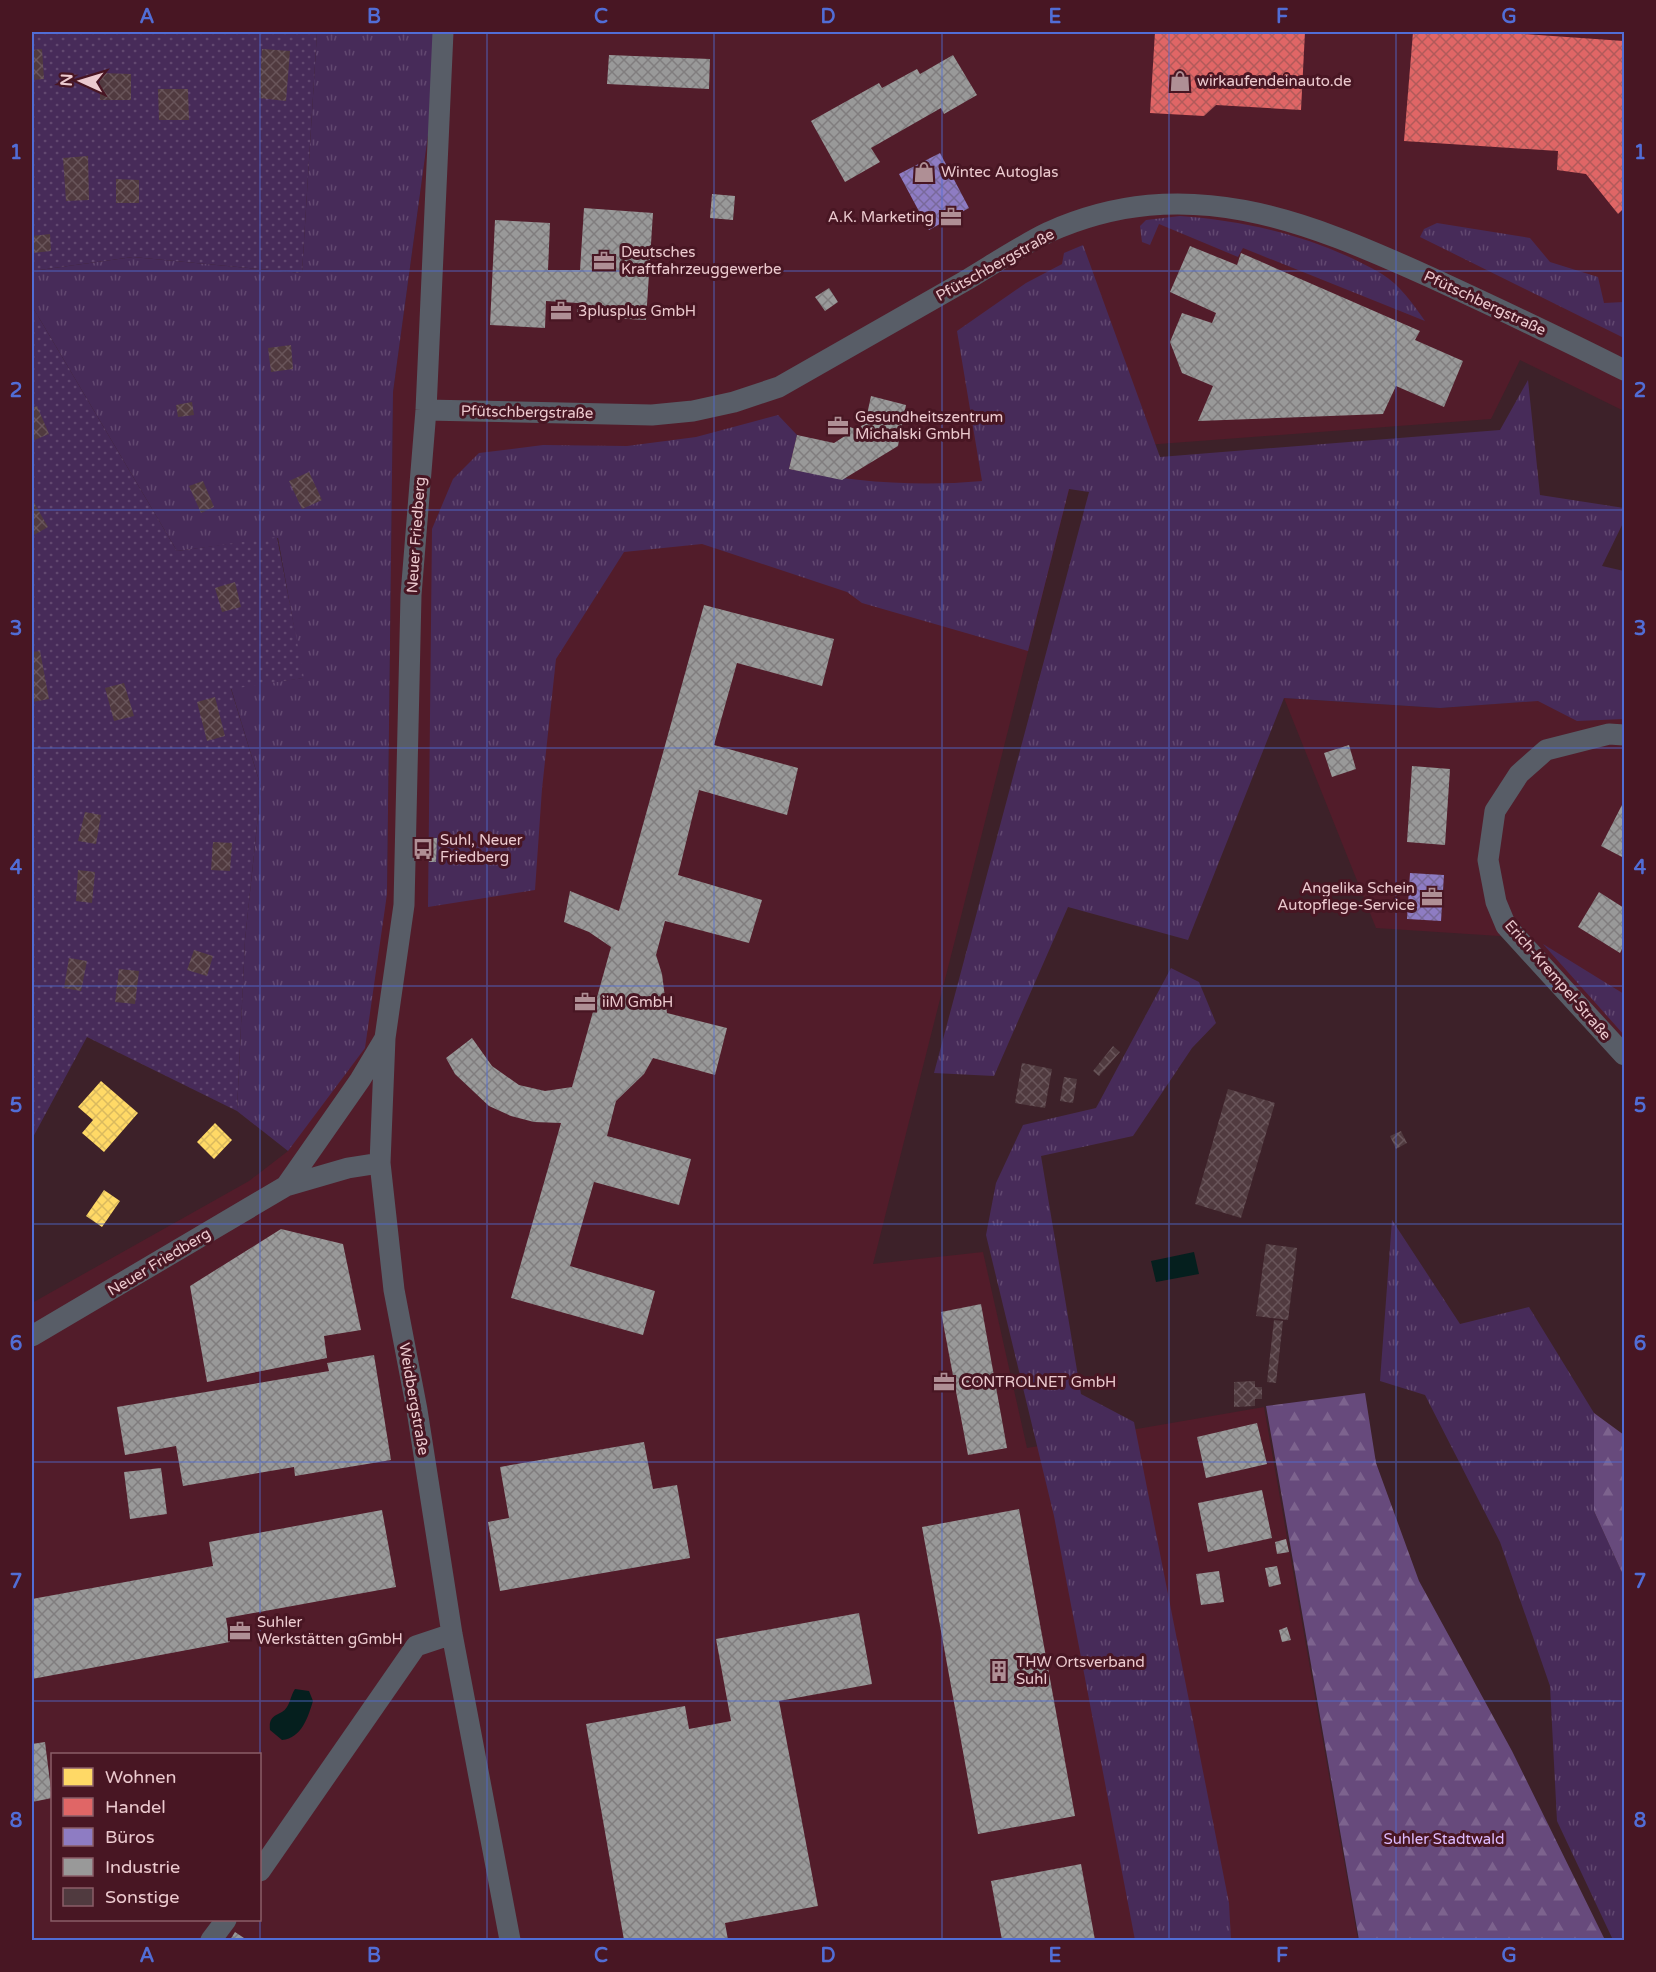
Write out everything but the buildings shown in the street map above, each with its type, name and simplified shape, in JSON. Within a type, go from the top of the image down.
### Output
[{"type":"street","name":"Neuer Friedberg","points":[[32,1336],[286,1186],[348,1168],[380,1163],[385,1038],[404,905],[411,596],[426,410],[443,32]]},
{"type":"street","name":"Pfütschbergstraße","points":[[426,410],[652,415],[693,411],[734,402],[779,387],[1049,233],[1098,215],[1148,204],[1198,203],[1260,212],[1318,231],[1384,257],[1487,303],[1624,370]]},
{"type":"street","name":"Erich-Krempel-Straße","points":[[1624,735],[1609,734],[1546,750],[1519,774],[1495,812],[1488,860],[1496,902],[1506,926],[1624,1056]]},
{"type":"street","name":"Neuer Friedberg","points":[[286,1186],[360,1080],[385,1038]]},
{"type":"street","name":"Weidbergstraße","points":[[380,1163],[394,1290],[417,1410],[452,1634],[510,1941]]},
{"type":"street","points":[[261,1870],[416,1646],[452,1634]]},
{"type":"street","points":[[211,1941],[225,1921]]},
{"type":"shaded area","points":[[442,32],[1624,32],[1624,411],[1520,360],[1491,419],[1079,450],[873,1264],[983,1252],[1027,1448],[1264,1407],[1358,1940],[32,1940],[32,1303],[249,1181],[288,1151],[387,893],[393,391]]},
{"type":"shaded area","points":[[1624,570],[1624,1044],[1529,938],[1376,928],[1284,698],[1440,708],[1571,698]]},
{"type":"green space","points":[[32,32],[317,32],[302,273],[133,257],[32,271]]},
{"type":"green space","points":[[317,32],[442,32],[393,392],[387,894],[365,1048],[288,1151],[237,1111],[245,940],[261,787],[231,688],[303,678],[278,538],[177,551],[32,306],[32,271],[133,257],[302,273]]},
{"type":"green space","points":[[1180,216],[1258,227],[1334,250],[1389,278],[1406,295],[1425,321],[1243,248],[1238,257],[1159,224],[1150,245],[1142,242],[1140,226],[1146,220]]},
{"type":"green space","points":[[1437,223],[1530,238],[1550,262],[1598,277],[1604,303],[1624,302],[1624,338],[1420,237],[1424,229]]},
{"type":"green space","points":[[1083,245],[1160,457],[1500,430],[1528,380],[1540,495],[1624,508],[1624,521],[1602,566],[1624,571],[1624,719],[1577,721],[1538,701],[1440,708],[1284,698],[1188,940],[1068,907],[994,1076],[934,1073],[1089,492],[1069,489],[1028,651],[862,603],[847,592],[702,544],[624,552],[556,659],[542,789],[535,890],[428,907],[432,529],[453,479],[479,453],[543,445],[627,446],[696,437],[778,415],[797,435],[789,469],[885,482],[982,481],[957,331],[1026,283],[1062,264],[1064,253]]},
{"type":"green space","points":[[32,306],[177,551],[277,537],[304,678],[231,689],[261,787],[245,940],[237,1111],[87,1037],[32,1139]]},
{"type":"green space","points":[[1543,944],[1624,994],[1624,1035]]},
{"type":"green space","points":[[1171,968],[1199,982],[1216,1023],[1192,1048],[1133,1136],[1041,1156],[1081,1394],[1134,1422],[1229,1903],[1231,1940],[1135,1940],[1054,1516],[986,1235],[996,1183],[1023,1125],[1096,1108]]},
{"type":"green space","points":[[1392,1220],[1460,1324],[1529,1307],[1594,1413],[1594,1511],[1624,1577],[1624,1940],[1613,1940],[1557,1821],[1550,1686],[1500,1542],[1425,1395],[1380,1381]]},
{"type":"green space","name":"Suhler Stadtwald","points":[[1365,1393],[1376,1463],[1419,1581],[1512,1751],[1605,1940],[1359,1940],[1266,1406]]},
{"type":"green space","points":[[1594,1413],[1624,1435],[1624,1577],[1594,1511]]},
{"type":"water","points":[[1194,1252],[1199,1274],[1156,1282],[1151,1261]]},
{"type":"water","points":[[295,1689],[309,1691],[313,1701],[303,1726],[295,1735],[282,1740],[270,1730],[271,1720],[287,1707]]},
{"type":"place","name":"wirkaufendeinauto.de","points":[[1180,81]]},
{"type":"place","name":"Wintec Autoglas","points":[[924,172]]},
{"type":"place","name":"A.K. Marketing","points":[[951,217]]},
{"type":"place","name":"Deutsches Kraftfahrzeuggewerbe","points":[[604,261]]},
{"type":"place","name":"3plusplus GmbH","points":[[561,311]]},
{"type":"place","name":"Gesundheitszentrum Michalski GmbH","points":[[838,426]]},
{"type":"place","name":"Suhl, Neuer Friedberg","points":[[423,849]]},
{"type":"place","name":"Angelika Schein Autopflege-Service","points":[[1432,897]]},
{"type":"place","name":"iiM GmbH","points":[[585,1002]]},
{"type":"place","name":"CONTROLNET GmbH","points":[[944,1382]]},
{"type":"place","name":"Suhler Werkstätten gGmbH","points":[[240,1631]]},
{"type":"place","name":"THW Ortsverband Suhl","points":[[999,1671]]}]
